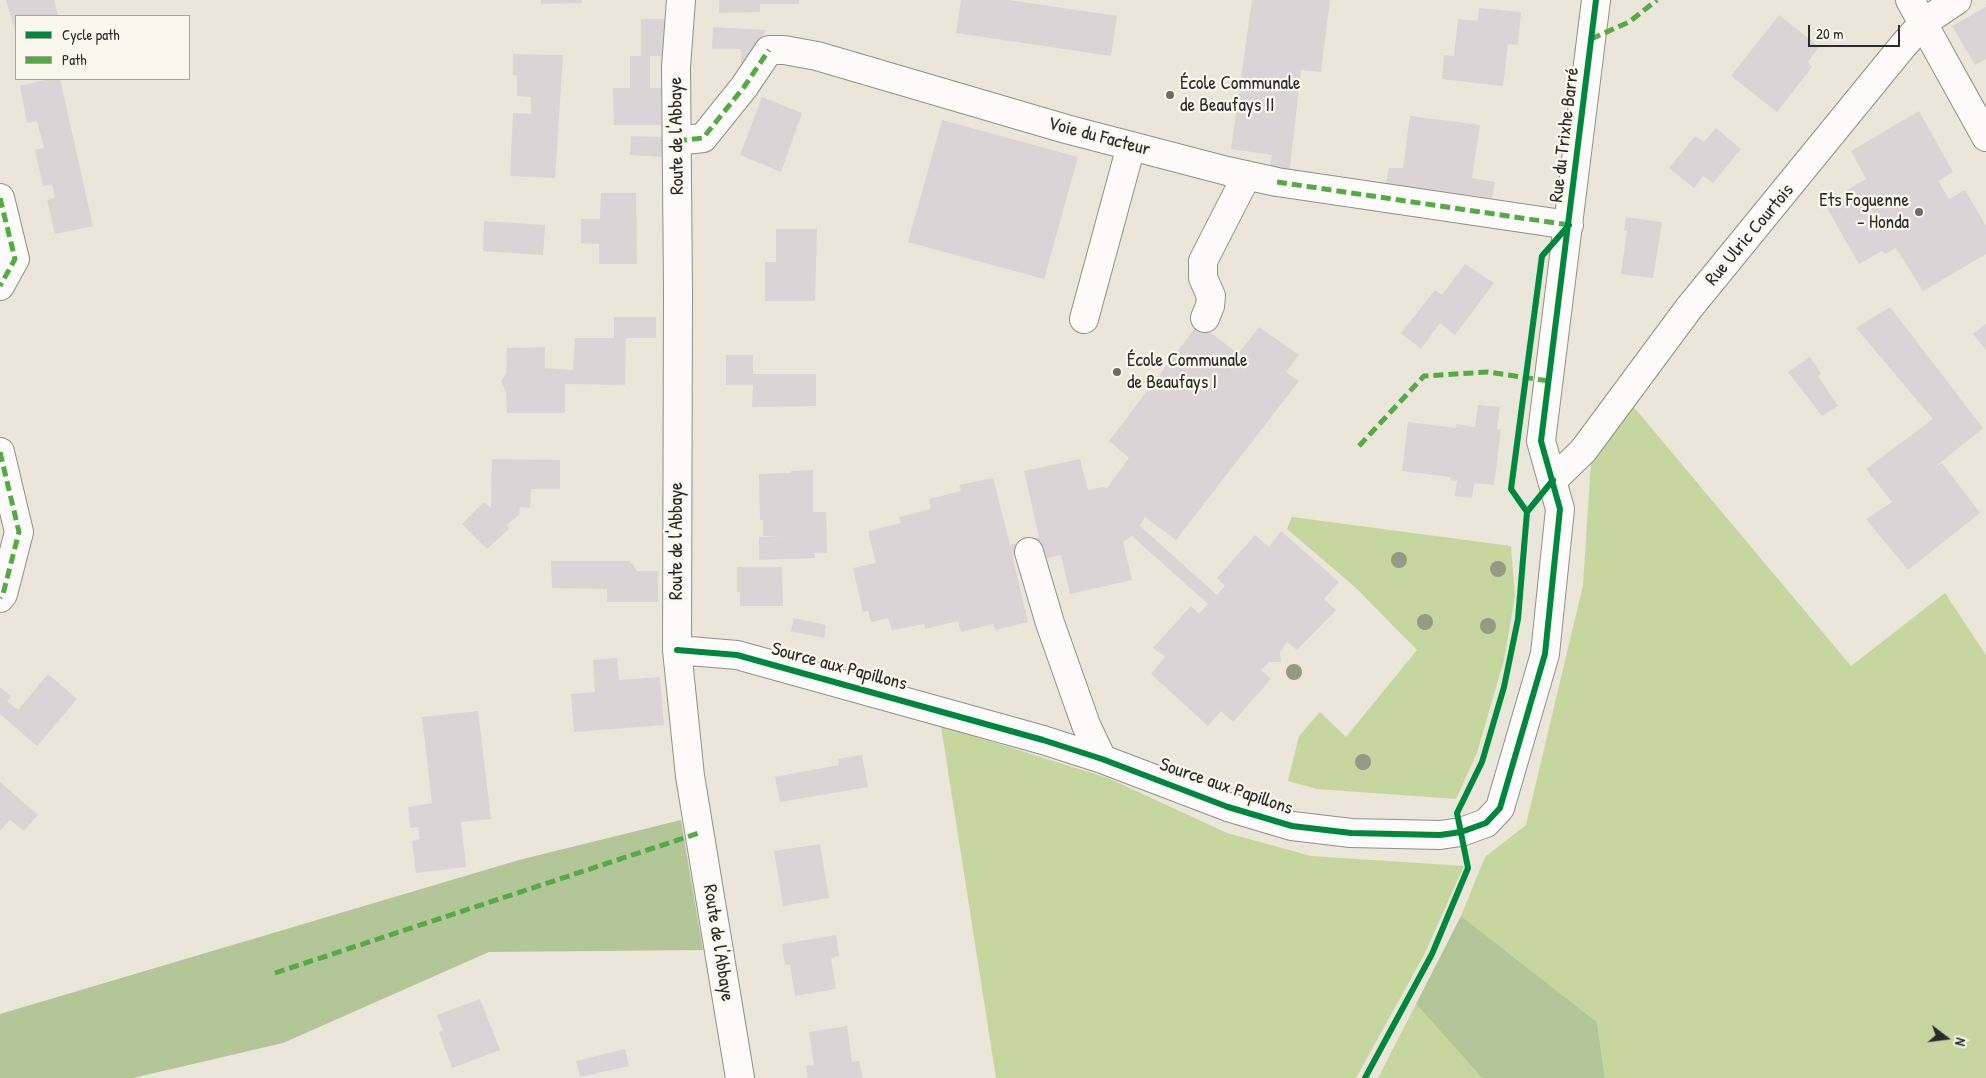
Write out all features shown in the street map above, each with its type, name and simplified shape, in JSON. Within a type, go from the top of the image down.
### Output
[{"type":"street","name":"Route de l'Abbaye","points":[[681,0],[676,67],[677,650],[690,776],[740,1078]]},
{"type":"street","name":"Rue du Trixhe Barré","points":[[1553,480],[1541,441],[1596,0]]},
{"type":"street","name":"Rue Ulric Courtois","points":[[1553,480],[1583,451],[1689,308],[1917,11],[1957,0]]},
{"type":"street","points":[[1917,11],[1986,137]]},
{"type":"street","name":"Voie du Facteur","points":[[677,141],[702,138],[744,87],[769,50],[784,50],[817,56],[888,79],[1248,176],[1569,226]]},
{"type":"street","points":[[1084,319],[1131,146]]},
{"type":"street","points":[[1205,318],[1210,306],[1211,296],[1203,278],[1203,261],[1248,176]]},
{"type":"street","points":[[0,286],[15,260],[1,207]]},
{"type":"street","points":[[0,452],[19,532],[4,594],[0,598]]},
{"type":"street","name":"Source aux Papillons","points":[[677,650],[737,655],[855,686],[1102,759],[1228,807],[1292,826],[1351,833],[1440,835],[1461,832],[1486,823],[1500,808],[1545,654],[1560,509],[1553,480]]},
{"type":"street","points":[[1029,552],[1050,623],[1086,725],[1102,759]]},
{"type":"green space","points":[[1632,405],[1851,666],[1945,593],[1986,655],[1986,1078],[1605,1078],[1597,1022],[1461,916],[1485,857],[1526,825],[1583,585],[1591,462]]},
{"type":"green space","points":[[1292,517],[1511,546],[1515,596],[1504,660],[1477,753],[1456,799],[1317,789],[1288,781],[1299,736],[1320,712],[1346,737],[1417,650],[1355,587],[1287,529]]},
{"type":"green space","points":[[941,726],[1108,778],[1227,833],[1311,856],[1464,866],[1424,955],[1356,1078],[996,1078]]},
{"type":"green space","points":[[681,820],[703,950],[489,952],[283,1043],[133,1078],[0,1078],[0,1014],[519,860]]},
{"type":"green space","points":[[1461,916],[1597,1022],[1605,1078],[1482,1078],[1416,1004]]},
{"type":"green space","points":[[1416,1004],[1482,1078],[1378,1078]]},
{"type":"building","points":[[6,0],[54,0],[58,15],[15,15],[15,30]]},
{"type":"building","points":[[541,0],[582,0],[582,3],[541,4]]},
{"type":"building","points":[[719,0],[799,0],[799,4],[760,4],[760,12],[719,13]]},
{"type":"building","points":[[961,0],[1009,0],[1117,16],[1111,56],[956,33]]},
{"type":"building","points":[[1252,0],[1330,0],[1321,72],[1301,70],[1289,176],[1269,174],[1272,155],[1231,149]]},
{"type":"building","points":[[1986,7],[1986,59],[1975,65],[1952,26]]},
{"type":"building","points":[[1479,8],[1521,12],[1518,45],[1508,44],[1503,86],[1442,79],[1444,55],[1454,56],[1458,19],[1478,21]]},
{"type":"building","points":[[1779,15],[1819,47],[1808,62],[1812,67],[1777,112],[1731,76]]},
{"type":"building","points":[[641,19],[667,19],[667,56],[650,56],[650,88],[661,88],[661,125],[614,125],[613,88],[630,88],[630,56],[641,56]]},
{"type":"building","points":[[713,27],[766,30],[748,63],[741,63],[741,49],[712,49]]},
{"type":"building","points":[[513,54],[563,55],[555,178],[510,176],[513,113],[531,114],[531,97],[517,96],[517,75],[513,75]]},
{"type":"building","points":[[45,80],[60,80],[93,226],[55,234],[47,200],[55,198],[52,184],[43,186],[35,150],[44,148],[37,121],[27,123],[20,86]]},
{"type":"building","points":[[762,97],[802,113],[781,172],[740,155]]},
{"type":"building","name":"Ets Foguenne - Honda","points":[[1919,111],[1953,172],[1938,181],[1949,199],[1965,190],[1986,226],[1986,254],[1923,291],[1896,248],[1885,254],[1882,251],[1859,264],[1827,208],[1850,195],[1847,190],[1866,179],[1851,151]]},
{"type":"building","points":[[1410,116],[1480,125],[1472,178],[1495,182],[1492,198],[1386,184],[1389,168],[1403,168]]},
{"type":"building","points":[[942,120],[1078,157],[1044,279],[908,242]]},
{"type":"building","points":[[1716,128],[1741,149],[1713,183],[1703,176],[1694,188],[1669,168],[1695,136],[1704,142]]},
{"type":"building","points":[[631,136],[662,137],[662,157],[630,155]]},
{"type":"building","points":[[601,193],[636,193],[637,264],[599,264],[599,244],[581,243],[581,219],[600,219]]},
{"type":"building","points":[[1626,217],[1662,222],[1653,278],[1621,274],[1627,231],[1624,231]]},
{"type":"building","points":[[484,221],[545,225],[543,255],[483,251]]},
{"type":"building","points":[[776,229],[817,229],[815,301],[765,301],[765,262],[776,262]]},
{"type":"building","points":[[1465,264],[1494,283],[1455,335],[1440,323],[1421,349],[1401,333],[1435,290],[1442,295]]},
{"type":"building","points":[[1890,307],[1983,428],[1934,468],[1942,463],[1980,513],[1908,570],[1866,519],[1892,502],[1866,469],[1933,419],[1856,328]]},
{"type":"building","points":[[614,317],[656,317],[656,338],[626,338],[625,385],[565,384],[565,413],[507,413],[506,392],[501,381],[506,374],[507,348],[545,347],[545,368],[573,370],[575,338],[614,338]]},
{"type":"building","points":[[1199,323],[1238,354],[1259,327],[1299,355],[1286,372],[1299,381],[1176,540],[1145,517],[1140,526],[1217,595],[1225,586],[1217,578],[1255,535],[1269,547],[1281,531],[1339,582],[1324,599],[1336,610],[1297,650],[1287,642],[1280,652],[1281,662],[1269,662],[1261,670],[1271,679],[1233,722],[1221,711],[1208,726],[1151,674],[1165,657],[1153,648],[1191,606],[1199,614],[1208,604],[1132,536],[1123,542],[1132,580],[1070,594],[1061,555],[1044,559],[1042,549],[1012,555],[1028,622],[995,630],[993,624],[961,632],[958,621],[925,629],[924,624],[892,630],[888,618],[871,622],[868,611],[863,612],[853,568],[876,563],[868,531],[901,523],[899,517],[931,509],[929,499],[961,491],[959,485],[993,478],[1010,545],[1039,537],[1024,471],[1080,459],[1088,490],[1107,488],[1129,458],[1109,441]]},
{"type":"building","points":[[1986,324],[1986,350],[1973,334]]},
{"type":"building","points":[[726,355],[753,355],[753,374],[816,374],[816,406],[752,407],[753,385],[726,385]]},
{"type":"building","points":[[1810,357],[1821,373],[1818,376],[1838,406],[1822,416],[1788,372]]},
{"type":"building","points":[[1478,405],[1500,407],[1497,429],[1501,430],[1494,485],[1474,483],[1472,498],[1455,496],[1457,481],[1450,480],[1450,477],[1402,471],[1408,422],[1456,428],[1456,424],[1475,427]]},
{"type":"building","points":[[492,459],[560,460],[560,489],[531,489],[530,508],[520,507],[519,515],[507,524],[509,529],[487,549],[462,524],[484,502],[490,507],[493,506],[491,506]]},
{"type":"building","points":[[813,470],[813,512],[826,512],[827,553],[814,553],[815,558],[759,560],[759,537],[782,537],[763,536],[763,520],[760,520],[759,474]]},
{"type":"building","points":[[551,561],[630,561],[637,571],[658,571],[658,602],[607,602],[607,589],[552,588]]},
{"type":"building","points":[[737,567],[782,567],[783,606],[740,606],[740,592],[737,592]]},
{"type":"building","points":[[794,618],[826,625],[824,638],[791,631]]},
{"type":"building","points":[[617,658],[619,680],[660,677],[664,725],[574,732],[571,694],[595,692],[593,660]]},
{"type":"building","points":[[48,674],[77,699],[37,746],[0,714],[0,687],[11,696],[7,701],[18,710]]},
{"type":"building","points":[[478,711],[491,819],[461,822],[466,867],[416,873],[412,841],[420,839],[418,827],[410,828],[408,807],[432,803],[422,717]]},
{"type":"building","points":[[862,755],[868,787],[780,802],[775,777],[839,765],[838,759]]},
{"type":"building","points":[[0,782],[38,815],[24,831],[10,820],[0,831]]},
{"type":"building","points":[[820,844],[829,898],[783,906],[774,851]]},
{"type":"building","points":[[836,935],[839,956],[831,958],[836,989],[795,996],[790,964],[785,965],[782,944]]},
{"type":"building","points":[[480,999],[500,1050],[452,1068],[439,1032],[443,1031],[437,1015]]},
{"type":"building","points":[[847,1026],[852,1062],[859,1061],[863,1078],[808,1078],[806,1066],[814,1065],[809,1032]]},
{"type":"building","points":[[625,1049],[629,1066],[580,1077],[576,1061]]},
{"type":"marked path","points":[[1591,39],[1629,22],[1657,0]]},
{"type":"marked path","points":[[677,141],[703,138],[744,87],[769,50]]},
{"type":"marked path","points":[[1277,182],[1569,225]]},
{"type":"marked path","points":[[0,198],[15,259],[0,286]]},
{"type":"marked path","points":[[1359,446],[1424,376],[1488,372],[1549,381]]},
{"type":"marked path","points":[[0,452],[19,532],[3,594],[0,598]]},
{"type":"marked path","points":[[275,973],[699,833]]},
{"type":"cycle path","points":[[677,650],[737,655],[1043,740],[1102,759],[1228,807],[1292,826],[1351,833],[1440,835],[1461,832],[1486,823],[1500,808],[1545,654],[1560,509],[1541,441],[1596,0]]},
{"type":"cycle path","points":[[1527,512],[1511,489],[1542,256],[1569,225]]},
{"type":"cycle path","points":[[1365,1078],[1432,954],[1468,868],[1457,813],[1482,762],[1504,687],[1518,619],[1527,512],[1553,480]]},
{"type":"place","name":"École Communale de Beaufays II","points":[[1170,95]]},
{"type":"place","name":"Ets Foguenne - Honda","points":[[1919,212]]},
{"type":"place","name":"École Communale de Beaufays I","points":[[1117,372]]}]
